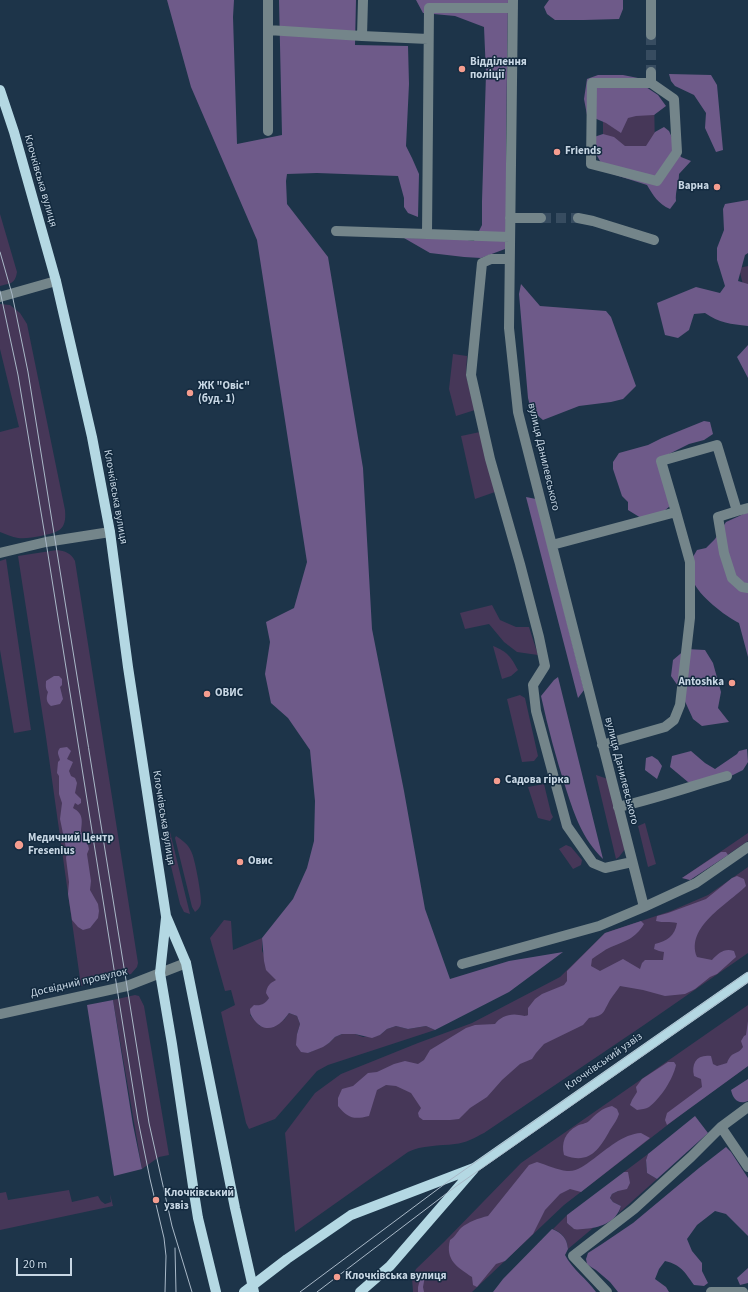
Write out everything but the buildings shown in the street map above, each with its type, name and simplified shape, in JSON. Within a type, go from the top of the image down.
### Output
[{"type":"main road","name":"Клочківська вулиця","points":[[0,90],[14,132],[56,281],[92,437],[110,532],[129,675],[166,916],[186,963],[235,1208],[254,1289]]},
{"type":"main road","name":"Клочківська вулиця","points":[[166,916],[160,973],[198,1218],[216,1292]]},
{"type":"main road","name":"Клочківський узвіз","points":[[244,1292],[254,1289],[286,1259],[351,1215],[474,1168],[748,976]]},
{"type":"main road","name":"Клочківський узвіз","points":[[360,1292],[390,1266],[474,1168]]},
{"type":"street","points":[[268,0],[268,131]]},
{"type":"street","points":[[362,36],[363,0]]},
{"type":"street","points":[[651,0],[651,35]]},
{"type":"street","points":[[427,234],[429,8],[513,4]]},
{"type":"street","name":"вулиця Данилевського","points":[[513,4],[509,328],[518,412],[644,907]]},
{"type":"street","points":[[268,30],[428,39]]},
{"type":"street","points":[[651,72],[652,83]]},
{"type":"street","points":[[592,83],[652,83],[674,98],[677,148],[677,152],[657,181],[591,164],[592,83]]},
{"type":"street","points":[[510,218],[541,218]]},
{"type":"street","points":[[578,218],[593,221],[654,240]]},
{"type":"street","points":[[336,231],[509,237]]},
{"type":"street","points":[[509,258],[491,259],[482,263],[471,375],[490,458],[520,564],[545,666],[533,685],[536,711],[567,826],[593,863],[605,868],[632,862]]},
{"type":"street","points":[[0,297],[56,281]]},
{"type":"street","points":[[602,745],[665,727],[674,720],[680,705],[690,618],[690,562],[661,461],[717,445],[737,511]]},
{"type":"street","points":[[748,508],[718,516],[724,553],[732,578],[742,587],[748,588]]},
{"type":"street","points":[[552,545],[676,512]]},
{"type":"street","points":[[0,553],[46,542],[110,532]]},
{"type":"street","points":[[618,807],[727,776]]},
{"type":"street","points":[[462,964],[599,926],[696,883],[748,847]]},
{"type":"street","name":"Досвідний провулок","points":[[0,1014],[127,986],[186,963]]},
{"type":"street","points":[[607,1292],[573,1256],[634,1209],[691,1157],[721,1127],[748,1107]]},
{"type":"street","points":[[721,1127],[748,1167]]},
{"type":"street","points":[[711,1292],[743,1292]]},
{"type":"shaded area","points":[[167,0],[234,0],[233,17],[237,144],[282,135],[279,0],[356,0],[355,45],[408,46],[409,84],[406,146],[419,174],[418,217],[408,213],[404,207],[404,198],[398,176],[317,173],[287,174],[287,204],[328,257],[363,468],[372,629],[404,791],[425,909],[450,979],[509,961],[563,952],[509,992],[435,1030],[426,1026],[408,1029],[396,1026],[387,1029],[380,1035],[372,1038],[355,1034],[342,1034],[335,1037],[323,1047],[308,1053],[301,1052],[296,1045],[300,1024],[297,1016],[289,1013],[282,1022],[269,1028],[260,1025],[255,1021],[250,1013],[250,1009],[254,1005],[261,1005],[269,998],[266,993],[267,988],[276,980],[266,970],[262,938],[293,899],[307,868],[314,841],[315,801],[310,750],[288,718],[271,703],[265,674],[270,642],[266,622],[294,608],[307,562],[257,240],[191,87]]},
{"type":"shaded area","points":[[416,0],[508,0],[506,140],[507,244],[505,249],[481,258],[430,253],[404,238],[461,239],[474,241],[482,225],[486,74],[484,27],[455,16],[423,13]]},
{"type":"shaded area","points":[[549,0],[623,0],[623,9],[619,19],[555,20],[547,14],[544,7]]},
{"type":"shaded area","points":[[669,74],[711,75],[717,85],[723,150],[716,152],[705,128],[706,113],[694,95],[675,86],[671,81]]},
{"type":"shaded area","points":[[598,75],[623,75],[643,79],[646,87],[658,95],[666,106],[654,115],[628,118],[621,133],[606,123],[587,115],[584,99],[587,79]]},
{"type":"shaded area","points":[[603,94],[654,94],[655,152],[603,150]]},
{"type":"shaded area","points":[[664,127],[669,131],[681,157],[691,161],[679,174],[676,201],[670,209],[659,202],[647,185],[606,172],[595,152],[594,137],[603,134],[614,137],[625,146],[646,146],[655,132]]},
{"type":"shaded area","points":[[748,200],[748,253],[745,255],[738,281],[748,284],[748,326],[720,321],[705,313],[694,314],[689,330],[678,338],[665,335],[657,303],[696,287],[720,293],[725,286],[717,260],[717,248],[724,230],[723,209],[725,204]]},
{"type":"shaded area","points":[[0,214],[17,272],[14,281],[0,286]]},
{"type":"shaded area","points":[[748,266],[748,306],[739,268]]},
{"type":"shaded area","points":[[521,284],[540,306],[606,311],[611,317],[636,386],[623,399],[579,406],[543,420],[531,410],[528,398],[519,294]]},
{"type":"shaded area","points":[[0,304],[10,305],[20,313],[27,324],[65,510],[63,526],[57,532],[30,538],[18,538],[0,532],[0,432],[19,427],[0,349]]},
{"type":"shaded area","points":[[748,345],[748,378],[737,357]]},
{"type":"shaded area","points":[[453,354],[467,356],[466,375],[475,410],[456,416],[449,389]]},
{"type":"shaded area","points":[[704,421],[710,422],[713,434],[704,440],[689,444],[665,456],[670,506],[663,512],[641,518],[628,510],[628,502],[622,496],[613,469],[613,462],[619,453],[648,445]]},
{"type":"shaded area","points":[[480,432],[495,492],[475,499],[461,436]]},
{"type":"shaded area","points":[[526,497],[536,499],[584,690],[578,698]]},
{"type":"shaded area","points":[[748,512],[748,657],[739,623],[720,611],[706,599],[696,587],[692,579],[690,562],[697,550],[706,548],[715,539],[726,522]]},
{"type":"shaded area","points":[[57,550],[68,553],[75,561],[138,963],[137,967],[131,974],[81,986],[46,737],[18,556]]},
{"type":"shaded area","points":[[6,559],[31,730],[14,733],[0,650],[0,561]]},
{"type":"shaded area","points":[[492,605],[500,620],[516,627],[529,627],[538,655],[517,652],[504,642],[489,624],[465,629],[460,613]]},
{"type":"shaded area","points":[[493,646],[506,653],[518,670],[511,676],[502,679]]},
{"type":"shaded area","points":[[686,649],[705,650],[713,663],[721,692],[718,708],[729,722],[702,726],[693,719],[678,686],[671,676],[673,660]]},
{"type":"shaded area","points":[[54,676],[59,676],[62,679],[62,685],[60,687],[63,699],[60,704],[51,706],[47,700],[48,692],[46,688],[46,681]]},
{"type":"shaded area","points":[[558,677],[603,859],[584,835],[576,817],[562,777],[546,720],[541,696]]},
{"type":"shaded area","points":[[520,695],[525,698],[538,756],[534,761],[522,762],[507,699]]},
{"type":"shaded area","points":[[67,747],[71,751],[67,759],[73,762],[69,771],[77,783],[75,793],[81,799],[81,803],[78,805],[75,803],[73,808],[77,810],[82,818],[81,832],[85,837],[89,849],[87,854],[91,881],[90,890],[98,904],[99,911],[98,918],[90,928],[83,930],[72,920],[68,894],[69,882],[66,858],[67,853],[60,819],[62,803],[59,794],[59,776],[57,773],[58,762],[60,760],[58,753],[60,748]]},
{"type":"shaded area","points":[[747,749],[748,762],[743,770],[717,783],[688,782],[670,767],[672,756],[691,751],[715,769],[739,751]]},
{"type":"shaded area","points":[[652,756],[658,760],[662,766],[657,779],[645,770],[646,758]]},
{"type":"shaded area","points":[[596,775],[608,779],[625,849],[616,859]]},
{"type":"shaded area","points":[[544,784],[553,817],[550,821],[538,818],[528,787]]},
{"type":"shaded area","points":[[645,823],[656,864],[648,867],[638,826]]},
{"type":"shaded area","points":[[166,830],[170,832],[190,914],[184,912],[180,904],[166,845]]},
{"type":"shaded area","points":[[748,833],[748,841],[690,880],[682,878]]},
{"type":"shaded area","points":[[176,836],[188,846],[194,861],[201,901],[200,907],[195,912],[192,907],[175,838]]},
{"type":"shaded area","points":[[566,845],[571,847],[582,860],[581,865],[573,869],[559,849]]},
{"type":"shaded area","points":[[721,852],[726,852],[728,855],[690,880],[682,878]]},
{"type":"shaded area","points":[[748,867],[748,953],[484,1133],[463,1143],[425,1147],[408,1152],[295,1232],[285,1133],[315,1093],[341,1074],[472,1023],[560,977],[605,933],[671,911],[708,895]]},
{"type":"shaded area","points":[[737,876],[744,879],[746,886],[719,908],[702,926],[697,936],[695,946],[697,957],[712,960],[719,953],[730,950],[734,951],[736,957],[717,974],[710,977],[695,989],[685,994],[665,996],[620,986],[601,1015],[589,1018],[583,1025],[544,1044],[532,1059],[520,1064],[502,1080],[487,1097],[470,1108],[459,1119],[423,1120],[419,1117],[418,1113],[421,1108],[411,1093],[396,1086],[386,1085],[377,1090],[369,1116],[359,1118],[351,1117],[338,1106],[338,1098],[342,1089],[353,1086],[368,1073],[377,1072],[394,1064],[405,1061],[418,1064],[424,1060],[430,1050],[466,1028],[475,1025],[495,1024],[500,1019],[509,1015],[528,1015],[528,1008],[535,999],[542,994],[564,985],[567,981],[567,971],[605,933],[641,921],[644,924],[633,936],[592,959],[591,966],[600,971],[623,959],[640,969],[645,960],[663,960],[664,952],[654,949],[655,944],[670,937],[676,928],[677,923],[656,921],[657,916],[706,899],[732,878]]},
{"type":"shaded area","points":[[224,920],[231,921],[233,950],[262,938],[262,951],[277,980],[266,1003],[250,1015],[260,1026],[284,1020],[289,1013],[297,1016],[300,1024],[297,1034],[308,1053],[329,1043],[335,1037],[342,1034],[355,1034],[363,1037],[380,1035],[387,1029],[396,1026],[408,1029],[426,1026],[435,1030],[328,1065],[317,1071],[275,1119],[249,1129],[246,1123],[221,1012],[235,1005],[231,990],[225,991],[210,938]]},
{"type":"shaded area","points":[[135,995],[139,996],[144,1006],[169,1155],[159,1157],[142,1169],[113,1000]]},
{"type":"shaded area","points":[[113,1000],[133,1125],[142,1169],[114,1176],[87,1005]]},
{"type":"shaded area","points":[[748,1005],[748,1066],[687,1110],[564,1205],[472,1292],[413,1292],[412,1278],[416,1269],[521,1163]]},
{"type":"shaded area","points":[[748,1021],[748,1066],[667,1125],[665,1120],[667,1113],[702,1087],[701,1079],[694,1076],[693,1067],[696,1060],[702,1056],[711,1056],[713,1064],[717,1066],[727,1063],[731,1056],[743,1047],[741,1041],[746,1035]]},
{"type":"shaded area","points":[[668,1062],[674,1062],[676,1065],[669,1082],[658,1099],[645,1109],[637,1110],[630,1105],[637,1092],[636,1087],[642,1079]]},
{"type":"shaded area","points":[[748,1079],[748,1101],[739,1102],[733,1096],[731,1090]]},
{"type":"shaded area","points":[[612,1106],[617,1109],[619,1114],[602,1144],[587,1157],[573,1158],[564,1155],[563,1146],[569,1131],[578,1125],[588,1122],[602,1110]]},
{"type":"shaded area","points":[[695,1116],[708,1133],[657,1179],[647,1173],[646,1160],[648,1154]]},
{"type":"shaded area","points":[[641,1133],[650,1138],[581,1192],[570,1189],[560,1194],[545,1210],[533,1234],[505,1261],[496,1264],[477,1287],[473,1285],[472,1277],[457,1266],[451,1258],[449,1253],[450,1240],[467,1224],[488,1216],[529,1165],[537,1162],[556,1169],[571,1171],[584,1166],[622,1139]]},
{"type":"shaded area","points":[[726,1147],[748,1178],[748,1236],[726,1214],[715,1211],[697,1225],[687,1239],[692,1251],[702,1263],[702,1271],[708,1283],[704,1286],[694,1285],[682,1269],[675,1264],[665,1261],[659,1269],[655,1279],[666,1287],[669,1292],[618,1292],[610,1282],[587,1264],[586,1259],[588,1253],[633,1223]]},
{"type":"shaded area","points":[[648,1154],[646,1160],[647,1173],[657,1179],[619,1213],[621,1206],[613,1202],[610,1198],[612,1194],[618,1191],[628,1172],[624,1172]]},
{"type":"shaded area","points":[[624,1172],[628,1172],[630,1183],[627,1189],[612,1194],[610,1198],[613,1202],[621,1206],[615,1217],[606,1224],[589,1228],[574,1229],[567,1223],[567,1215]]},
{"type":"shaded area","points":[[69,1190],[72,1202],[98,1196],[105,1204],[111,1202],[110,1194],[113,1206],[0,1230],[0,1193],[6,1192],[8,1200]]},
{"type":"shaded area","points":[[567,1215],[567,1223],[575,1229],[593,1228],[568,1249],[564,1236],[553,1229]]},
{"type":"shaded area","points":[[552,1229],[559,1232],[565,1239],[568,1249],[565,1255],[596,1292],[493,1292],[503,1279]]},
{"type":"shaded area","points":[[748,1268],[748,1283],[740,1285],[737,1278]]},
{"type":"shaded area","points":[[421,1276],[425,1276],[423,1287],[424,1292],[418,1292],[418,1287]]},
{"type":"tunnel","points":[[651,35],[651,72]]},
{"type":"tunnel","points":[[541,218],[578,218]]},
{"type":"tram line","points":[[0,252],[12,294],[28,372],[149,1123],[172,1226],[192,1292]]},
{"type":"tram line","points":[[0,291],[18,375],[46,542],[138,1120],[164,1238],[166,1256],[165,1292]]},
{"type":"tram line","points":[[300,1292],[450,1180],[748,972]]},
{"type":"tram line","points":[[317,1292],[455,1187],[748,982]]},
{"type":"tram line","points":[[175,1248],[176,1292]]},
{"type":"place","name":"Відділення поліції","points":[[462,69]]},
{"type":"place","name":"Friends","points":[[557,152]]},
{"type":"place","name":"Варна","points":[[717,187]]},
{"type":"place","name":"ЖК \"Овіс\" (буд. 1)","points":[[190,393]]},
{"type":"place","name":"Antoshka","points":[[732,683]]},
{"type":"place","name":"ОВИС","points":[[207,694]]},
{"type":"place","name":"Садова гірка","points":[[497,781]]},
{"type":"place","name":"Медичний Центр Fresenius","points":[[19,845]]},
{"type":"place","name":"Овис","points":[[240,862]]},
{"type":"place","name":"Клочківський узвіз","points":[[156,1200]]},
{"type":"place","name":"Клочківська вулиця","points":[[337,1277]]}]
